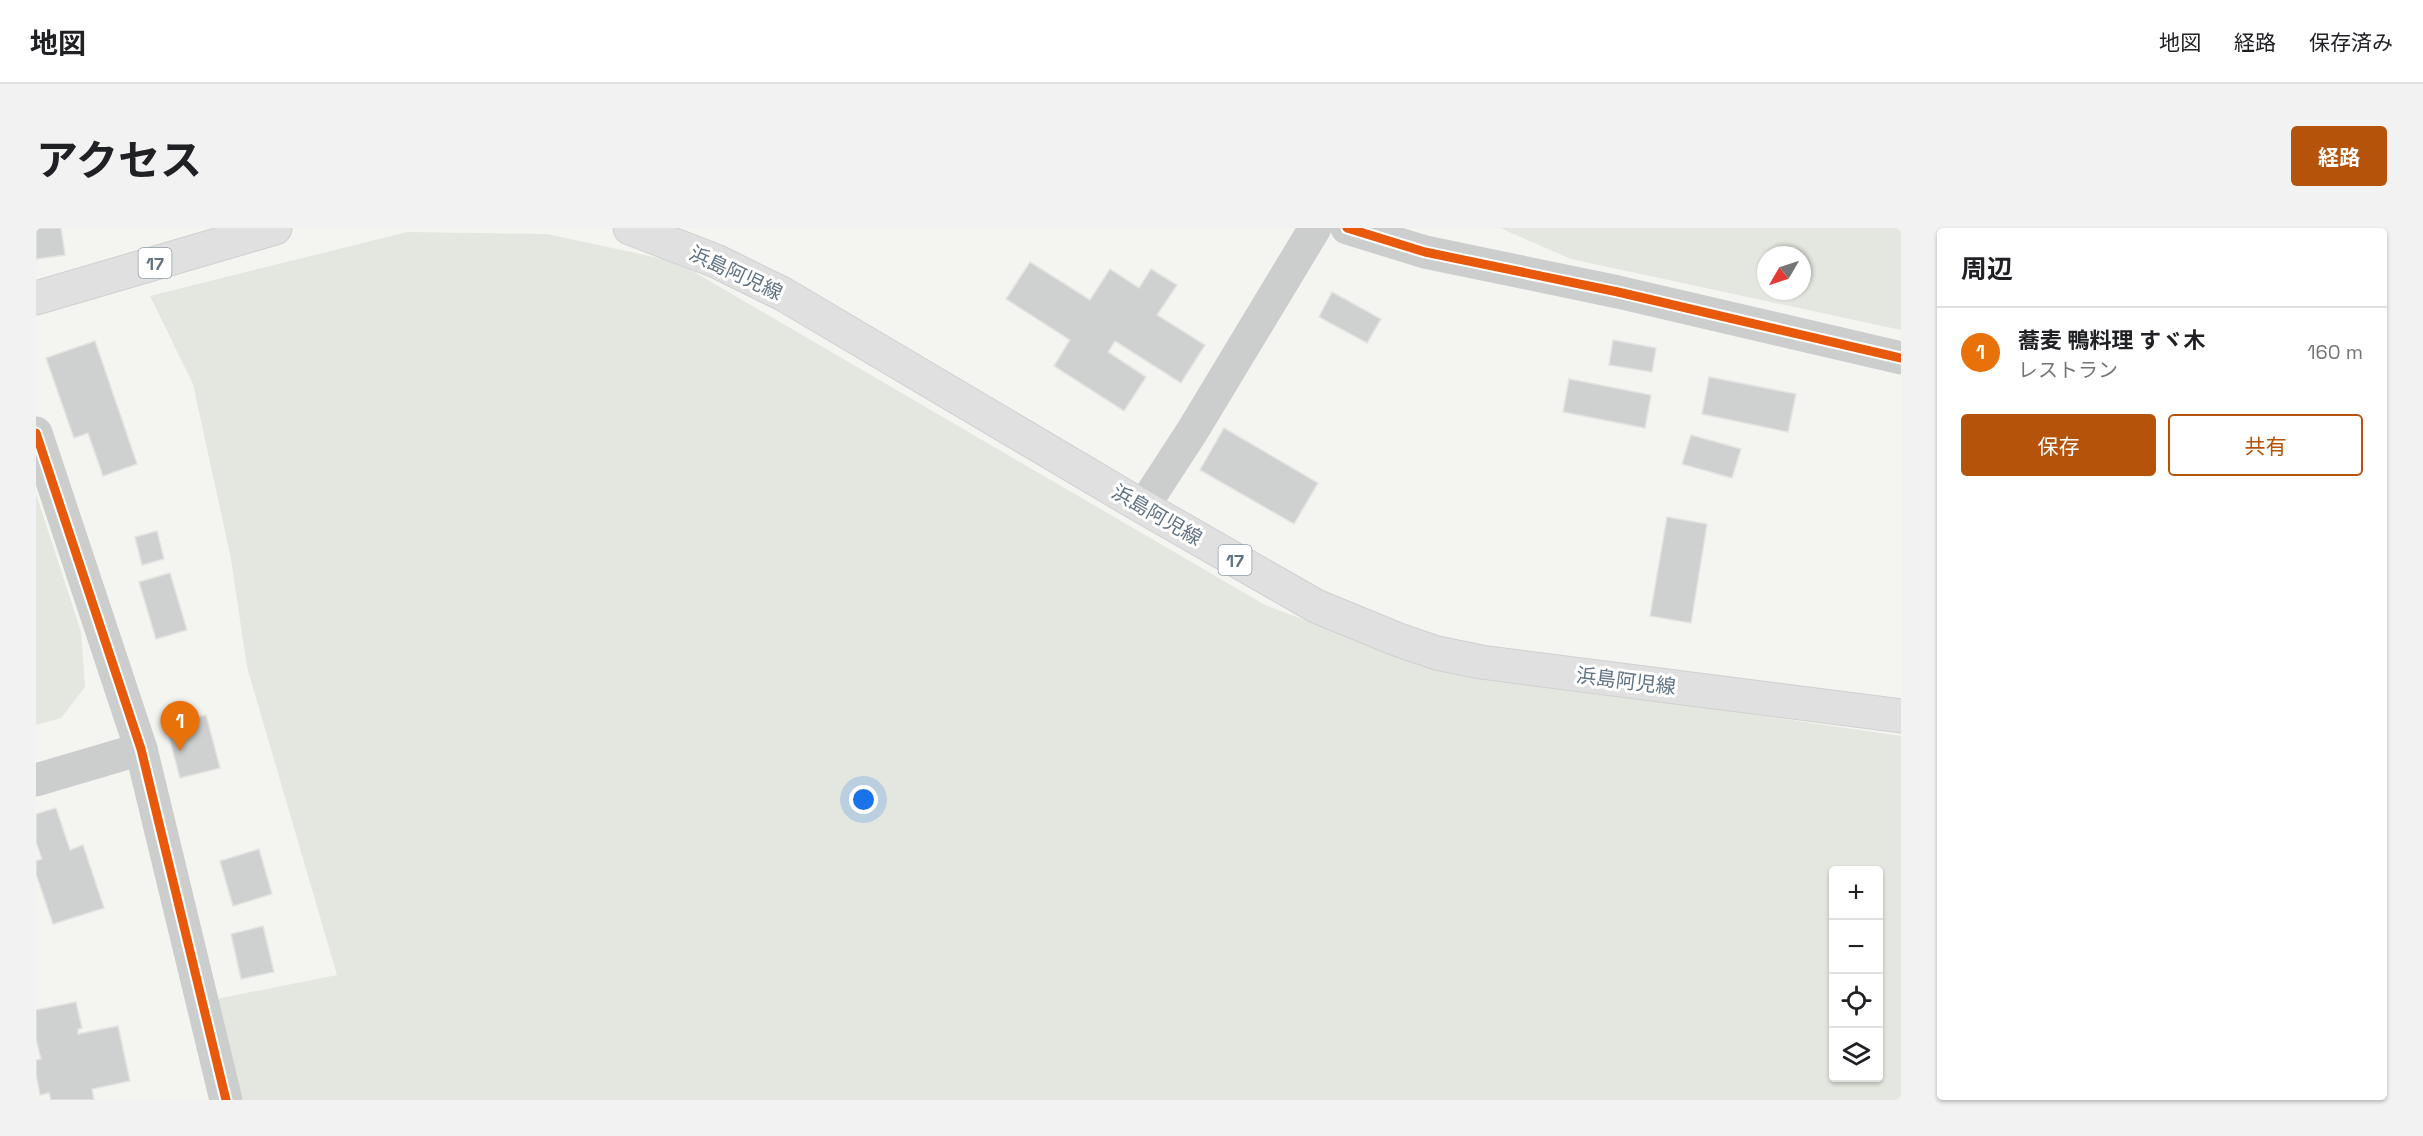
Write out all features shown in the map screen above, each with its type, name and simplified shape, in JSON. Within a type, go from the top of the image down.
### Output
[{"type":"main road","name":"17","points":[[36,298],[213,237],[275,228]]},
{"type":"main road","name":"浜島阿児線","points":[[630,228],[716,261],[783,294],[1143,507],[1316,606],[1386,636],[1437,653],[1481,662],[1901,716]]},
{"type":"street","points":[[1143,507],[1193,430],[1316,228]]},
{"type":"street","points":[[1347,228],[1425,252],[1618,292],[1901,358]]},
{"type":"street","points":[[36,433],[141,749],[226,1100]]},
{"type":"street","points":[[36,780],[141,749]]},
{"type":"shaded area","points":[[1500,228],[1901,228],[1901,330],[1762,300],[1811,300],[1811,246],[1757,246],[1757,299],[1571,259]]},
{"type":"shaded area","points":[[407,232],[547,234],[677,262],[1265,605],[1435,669],[1901,736],[1901,1100],[243,1100],[216,999],[337,975],[247,667],[231,559],[193,384],[150,296]]},
{"type":"shaded area","points":[[36,494],[81,632],[85,687],[61,718],[36,725]]},
{"type":"building","points":[[36,228],[61,228],[65,255],[36,259]]},
{"type":"building","points":[[1030,262],[1090,300],[1110,269],[1139,288],[1151,269],[1177,285],[1157,315],[1205,345],[1181,383],[1115,341],[1108,352],[1146,377],[1124,411],[1054,366],[1070,340],[1006,299]]},
{"type":"building","points":[[1332,292],[1381,319],[1367,343],[1319,317]]},
{"type":"building","points":[[1613,340],[1656,348],[1652,372],[1609,365]]},
{"type":"building","points":[[95,341],[137,464],[103,476],[88,433],[74,438],[46,358]]},
{"type":"building","points":[[1709,377],[1796,394],[1788,432],[1702,414]]},
{"type":"building","points":[[1569,379],[1651,395],[1645,428],[1563,412]]},
{"type":"building","points":[[1224,428],[1318,483],[1294,524],[1200,470]]},
{"type":"building","points":[[1691,435],[1741,449],[1732,478],[1682,464]]},
{"type":"building","points":[[1667,517],[1707,524],[1691,623],[1650,616]]},
{"type":"building","points":[[157,531],[164,559],[142,565],[135,537]]},
{"type":"building","points":[[170,573],[187,630],[156,639],[139,582]]},
{"type":"building","points":[[206,715],[220,768],[180,778],[166,725]]},
{"type":"building","points":[[56,808],[70,850],[83,845],[104,908],[53,924],[36,874],[36,861],[42,859],[36,842],[36,814]]},
{"type":"building","points":[[259,849],[272,894],[233,906],[220,861]]},
{"type":"building","points":[[263,926],[274,972],[241,979],[231,934]]},
{"type":"building","points":[[76,1002],[82,1028],[78,1029],[78,1034],[118,1026],[130,1081],[92,1089],[94,1100],[51,1100],[49,1093],[40,1095],[36,1074],[36,1060],[41,1059],[36,1039],[36,1010]]},
{"type":"cycle path","points":[[1347,228],[1425,252],[1618,292],[1901,358]]},
{"type":"cycle path","points":[[36,433],[141,749],[226,1100]]},
{"type":"place","name":"蕎麦 鴨料理 すヾ木","points":[[180,751]]}]
